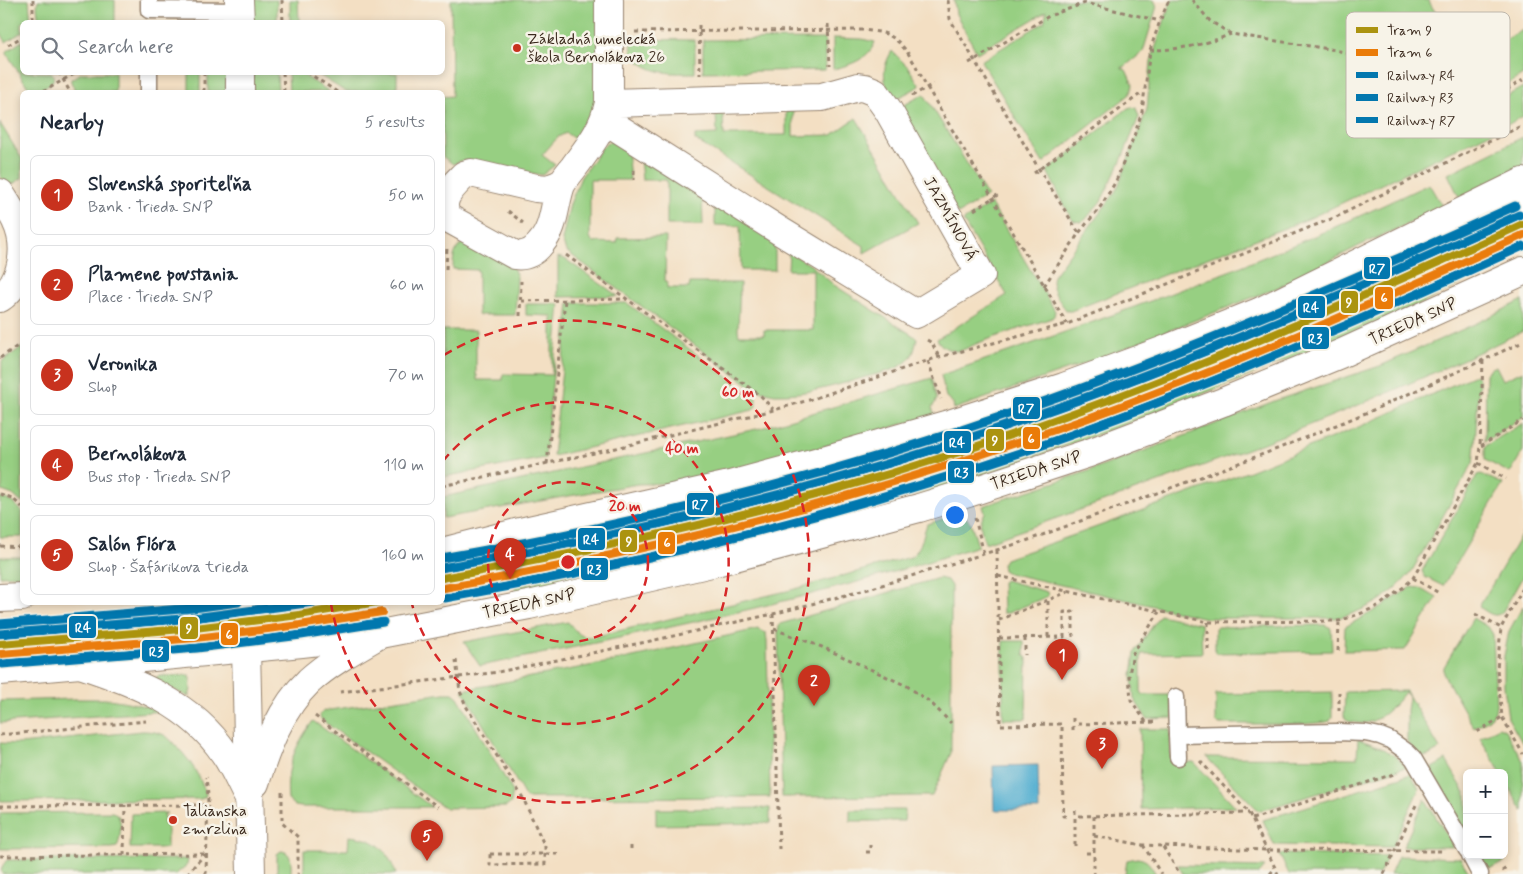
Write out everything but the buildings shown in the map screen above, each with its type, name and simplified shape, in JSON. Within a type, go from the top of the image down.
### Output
[{"type":"street","points":[[445,212],[448,218],[509,253],[520,256],[535,250],[545,239],[554,214],[561,184],[594,140],[607,112],[610,0]]},
{"type":"street","points":[[240,75],[240,90]]},
{"type":"street","name":"JAZMÍNOVÁ","points":[[858,87],[875,92],[981,275],[916,314],[780,231],[607,112],[701,101],[822,98],[858,87]]},
{"type":"street","points":[[445,198],[464,175],[471,173],[536,188],[548,189],[561,184]]},
{"type":"street","points":[[445,551],[516,533],[730,485],[949,424],[1064,387],[1260,312],[1523,182]]},
{"type":"street","points":[[0,193],[20,233]]},
{"type":"street","points":[[1430,227],[1523,211]]},
{"type":"street","points":[[0,298],[16,281],[20,266]]},
{"type":"street","name":"TRIEDA SNP","points":[[0,670],[80,664],[380,634],[530,605],[716,562],[919,508],[1089,453],[1223,402],[1516,278]]},
{"type":"street","points":[[0,598],[20,597]]},
{"type":"street","points":[[245,605],[251,874]]},
{"type":"street","name":"TRIEDA SNP","points":[[250,801],[260,768],[274,733],[290,703],[310,681],[335,661],[380,634]]},
{"type":"street","points":[[80,664],[140,686],[176,705],[201,725],[226,755],[250,801]]},
{"type":"lane","points":[[149,11],[240,11]]},
{"type":"lane","points":[[149,75],[149,90]]},
{"type":"lane","points":[[1176,698],[1178,757]]},
{"type":"lane","points":[[1177,735],[1338,732],[1371,734],[1395,743],[1407,752],[1419,766],[1463,843]]},
{"type":"lane","points":[[1472,859],[1480,874]]},
{"type":"path","points":[[33,0],[33,20]]},
{"type":"path","points":[[282,0],[283,20]]},
{"type":"path","points":[[948,0],[950,19],[1079,233]]},
{"type":"path","points":[[1079,0],[1160,20]]},
{"type":"path","points":[[1044,286],[1079,233],[1101,206],[1116,181],[1142,112],[1150,50],[1169,0]]},
{"type":"path","points":[[1192,0],[1210,21],[1232,34],[1346,53]]},
{"type":"path","points":[[969,63],[1049,16],[1085,3]]},
{"type":"path","points":[[828,24],[832,94]]},
{"type":"path","points":[[699,25],[701,101]]},
{"type":"path","points":[[1150,50],[1171,50],[1198,45],[1232,34]]},
{"type":"path","points":[[8,45],[20,37]]},
{"type":"path","points":[[60,75],[69,90]]},
{"type":"path","points":[[46,90],[72,75]]},
{"type":"path","points":[[204,75],[204,90]]},
{"type":"path","points":[[283,75],[284,90]]},
{"type":"path","points":[[312,75],[334,90]]},
{"type":"path","points":[[1510,88],[1523,80]]},
{"type":"path","points":[[1034,173],[1144,92]]},
{"type":"path","points":[[1510,132],[1523,125]]},
{"type":"path","points":[[445,485],[547,464],[774,410],[939,357],[1067,324],[1336,217],[1498,138]]},
{"type":"path","points":[[502,207],[761,396],[774,410]]},
{"type":"path","points":[[520,256],[520,316]]},
{"type":"path","points":[[1029,260],[1067,324]]},
{"type":"path","points":[[521,301],[627,299]]},
{"type":"path","points":[[547,464],[565,300]]},
{"type":"path","points":[[331,693],[498,672],[773,614],[862,591],[1026,541],[1286,445],[1373,410],[1523,342]]},
{"type":"path","points":[[0,358],[20,344]]},
{"type":"path","points":[[998,576],[1208,622],[1338,621],[1367,612],[1380,606],[1413,578],[1478,463],[1483,360]]},
{"type":"path","points":[[928,361],[949,424],[984,554]]},
{"type":"path","points":[[1480,446],[1523,420]]},
{"type":"path","points":[[1478,463],[1506,479]]},
{"type":"path","points":[[0,494],[12,498],[20,505]]},
{"type":"path","points":[[0,546],[20,547]]},
{"type":"path","points":[[997,550],[1000,725],[1064,724],[1063,816],[1067,816]]},
{"type":"path","points":[[1413,578],[1439,593]]},
{"type":"path","points":[[1523,588],[1501,628],[1497,669],[1502,717],[1523,754]]},
{"type":"path","points":[[999,620],[1069,592]]},
{"type":"path","points":[[1048,600],[1048,637]]},
{"type":"path","points":[[999,638],[1064,637],[1064,612],[1073,612],[1073,640]]},
{"type":"path","points":[[1078,724],[1146,722],[1131,700],[1129,675],[1132,653],[1159,612]]},
{"type":"path","points":[[773,614],[779,849]]},
{"type":"path","points":[[1475,614],[1501,628]]},
{"type":"path","points":[[1338,621],[1338,651]]},
{"type":"path","points":[[1208,622],[1208,653]]},
{"type":"path","points":[[774,629],[822,647],[907,686],[930,702],[951,723]]},
{"type":"path","points":[[1025,655],[1026,638]]},
{"type":"path","points":[[456,660],[460,692],[466,706],[523,798],[545,847],[545,864],[490,865],[490,854],[558,854]]},
{"type":"path","points":[[314,711],[315,718],[438,808]]},
{"type":"path","points":[[1477,732],[1502,717]]},
{"type":"path","points":[[1073,718],[1073,730]]},
{"type":"path","points":[[0,735],[143,721],[153,722]]},
{"type":"path","points":[[1195,734],[1196,757],[1249,813],[1278,874]]},
{"type":"path","points":[[1252,819],[1419,766]]},
{"type":"path","points":[[206,776],[208,795],[205,854],[206,874]]},
{"type":"path","points":[[1384,874],[1427,782]]},
{"type":"path","points":[[0,806],[208,804]]},
{"type":"path","points":[[124,855],[125,805]]},
{"type":"path","points":[[282,810],[282,823],[298,836],[298,874]]},
{"type":"path","points":[[1075,810],[1075,847]]},
{"type":"path","points":[[1079,816],[1249,813]]},
{"type":"path","points":[[1094,816],[1094,874]]},
{"type":"path","points":[[1094,836],[1143,845],[1163,846],[1266,850],[1449,851]]},
{"type":"path","points":[[866,852],[870,852],[870,845]]},
{"type":"path","points":[[1143,845],[1161,874]]},
{"type":"path","points":[[1163,846],[1180,874]]},
{"type":"path","points":[[1086,853],[1094,853]]},
{"type":"path","points":[[0,856],[205,854]]},
{"type":"path","points":[[187,874],[205,854]]},
{"type":"path","points":[[1270,874],[1275,868]]},
{"type":"green space","points":[[0,0],[29,0],[31,20],[20,20],[20,33],[6,42],[0,31]]},
{"type":"green space","points":[[38,0],[115,0],[115,20],[39,20]]},
{"type":"green space","points":[[253,0],[277,0],[277,20],[253,20]]},
{"type":"green space","points":[[290,0],[298,0],[299,20],[290,20]]},
{"type":"green space","name":"Základná umelecká škola Bernolákova 26","points":[[451,0],[601,0],[598,107],[579,142],[566,133],[558,137],[542,155],[555,165],[542,175],[466,161],[453,164],[445,158],[445,97],[452,96]]},
{"type":"green space","points":[[954,0],[1154,0],[1157,6],[1143,52],[1124,67],[1121,67],[1126,70],[1133,85],[1129,95],[1043,163],[981,61],[1044,22],[1047,11],[977,53],[956,14]]},
{"type":"green space","points":[[1173,0],[1428,0],[1435,12],[1346,12],[1346,138],[1479,138],[1308,219],[1067,311],[1054,290],[1053,276],[1114,194],[1119,184],[1147,109],[1151,61]]},
{"type":"green space","points":[[1523,30],[1523,75],[1510,83],[1510,37]]},
{"type":"green space","points":[[833,38],[862,39],[875,42],[868,53],[858,61],[833,69]]},
{"type":"green space","points":[[632,39],[695,40],[695,73],[667,72],[647,67],[632,55]]},
{"type":"green space","points":[[825,39],[825,70],[703,72],[703,40]]},
{"type":"green space","points":[[20,42],[20,75],[6,52]]},
{"type":"green space","points":[[892,51],[908,67],[920,86],[892,101],[887,88],[885,70]]},
{"type":"green space","points":[[20,75],[53,75],[52,82],[40,90],[34,90],[32,87],[29,89]]},
{"type":"green space","points":[[78,75],[115,75],[115,90],[75,90],[71,79]]},
{"type":"green space","points":[[189,75],[200,75],[200,90],[189,90]]},
{"type":"green space","points":[[208,75],[226,75],[226,90],[208,90]]},
{"type":"green space","points":[[253,75],[277,75],[278,90],[253,90]]},
{"type":"green space","points":[[288,75],[303,75],[327,90],[289,90]]},
{"type":"green space","points":[[319,75],[397,75],[397,90],[343,90]]},
{"type":"green space","points":[[1523,87],[1523,116],[1510,123],[1510,94]]},
{"type":"green space","points":[[924,94],[987,196],[958,214],[897,109]]},
{"type":"green space","points":[[1128,108],[1136,108],[1139,117],[1121,161],[1101,201],[1085,220],[1080,222],[1074,221],[1047,171]]},
{"type":"green space","points":[[786,111],[793,111],[793,136],[832,135],[856,118],[918,223],[864,253],[864,246],[695,140],[695,135],[717,134],[716,113],[723,113],[724,135],[786,135]]},
{"type":"green space","points":[[0,123],[20,156],[20,179],[8,187],[0,175]]},
{"type":"green space","points":[[1523,137],[1523,168],[1460,199],[1448,174]]},
{"type":"green space","points":[[611,141],[620,141],[627,148],[630,180],[590,180],[590,237],[592,242],[617,243],[617,238],[666,237],[665,282],[667,283],[667,288],[689,288],[690,283],[740,283],[739,335],[764,335],[764,330],[813,330],[813,270],[788,270],[789,252],[812,266],[834,285],[917,338],[911,357],[897,368],[810,391],[775,394],[753,388],[566,251],[562,240],[570,204],[581,177],[603,146]]},
{"type":"green space","points":[[640,158],[702,195],[703,225],[667,225],[667,180],[642,180]]},
{"type":"green space","points":[[1429,184],[1443,208],[1363,244],[1279,287],[1092,361],[954,409],[953,403],[946,397],[941,375],[1210,279],[1315,236]]},
{"type":"green space","points":[[715,203],[774,236],[775,270],[741,270],[740,226],[715,225]]},
{"type":"green space","points":[[991,204],[1055,311],[1054,316],[962,350],[947,349],[937,339],[1007,295],[963,221]]},
{"type":"green space","points":[[1510,223],[1480,235],[1416,266],[1427,290],[1465,274],[1509,260],[1420,304],[1241,379],[1118,427],[976,477],[962,435],[1019,417],[1189,356],[1300,310],[1410,261],[1421,260],[1493,227]]},
{"type":"green space","points":[[465,241],[511,262],[517,277],[515,315],[478,315],[478,270],[453,269],[455,253],[458,247]]},
{"type":"green space","points":[[558,257],[565,259],[618,296],[558,297]]},
{"type":"green space","points":[[1523,300],[1523,331],[1458,362],[1325,419],[1190,471],[985,543],[981,528],[981,521],[985,513],[983,506],[1092,470],[1277,400],[1380,366],[1477,323]]},
{"type":"green space","points":[[569,303],[627,303],[756,398],[756,406],[753,410],[553,456]]},
{"type":"green space","points":[[526,304],[560,304],[545,458],[445,477],[445,330],[476,330],[477,380],[503,380],[503,374],[552,375],[552,316],[526,315]]},
{"type":"green space","points":[[20,348],[20,501],[13,495],[2,491],[2,361]]},
{"type":"green space","points":[[1496,366],[1503,380],[1523,371],[1523,417],[1485,441],[1486,374],[1489,369]]},
{"type":"green space","points":[[1475,375],[1479,380],[1473,463],[1412,571],[1384,598],[1356,612],[1334,618],[1206,618],[1008,573],[1003,570],[1002,564],[1005,559],[1247,472],[1361,426]]},
{"type":"green space","points":[[932,378],[937,399],[932,408],[935,415],[708,479],[679,483],[638,484],[445,518],[445,497],[761,428]]},
{"type":"green space","points":[[1523,423],[1523,451],[1510,473],[1485,460],[1485,446]]},
{"type":"green space","points":[[942,441],[955,483],[852,513],[744,541],[515,594],[515,586],[537,582],[531,556],[507,559],[507,557],[764,493]]},
{"type":"green space","points":[[1481,474],[1503,484],[1443,586],[1425,577],[1422,571],[1477,475]]},
{"type":"green space","points":[[0,497],[12,502],[20,509],[20,537],[0,537]]},
{"type":"green space","points":[[964,512],[966,518],[971,523],[978,546],[794,599],[669,628],[480,666],[464,642],[568,622],[581,635],[593,637],[791,590],[911,557],[919,546],[927,524]]},
{"type":"green space","points":[[1523,532],[1523,576],[1503,611],[1497,615],[1491,614],[1479,607]]},
{"type":"green space","points":[[0,557],[20,557],[20,575],[0,576]]},
{"type":"green space","points":[[939,578],[947,580],[951,586],[951,753],[932,796],[782,797],[778,630],[780,624]]},
{"type":"green space","points":[[1005,580],[1047,592],[1048,596],[1008,613],[1003,613],[1002,582]]},
{"type":"green space","points":[[1412,587],[1420,588],[1437,598],[1405,650],[1344,651],[1345,627]]},
{"type":"green space","points":[[1523,606],[1523,744],[1508,718],[1504,686],[1504,656],[1509,631]]},
{"type":"green space","points":[[1160,615],[1201,624],[1202,653],[1141,654],[1141,695],[1172,695],[1173,718],[1147,719],[1134,699],[1132,675],[1135,652]]},
{"type":"green space","points":[[1473,618],[1487,627],[1493,635],[1496,704],[1496,709],[1492,716],[1474,728],[1444,675],[1444,667]]},
{"type":"green space","points":[[1325,625],[1331,628],[1332,651],[1215,653],[1215,629],[1217,627]]},
{"type":"green space","points":[[758,629],[766,633],[767,641],[770,797],[526,798],[463,690],[615,661]]},
{"type":"green space","points":[[1003,641],[1024,641],[1024,655],[1027,658],[1026,719],[1003,719]]},
{"type":"green space","points":[[190,675],[191,689],[189,697],[155,681],[155,678],[160,676]]},
{"type":"green space","points":[[1406,691],[1440,749],[1428,756],[1419,757],[1407,742],[1409,697],[1405,692],[1385,714],[1372,721],[1357,723],[1348,721],[1344,716],[1345,692]]},
{"type":"green space","points":[[1332,692],[1332,717],[1330,721],[1305,724],[1220,724],[1216,722],[1216,694]]},
{"type":"green space","points":[[453,693],[458,697],[513,792],[511,803],[506,807],[447,808],[440,805],[323,721],[319,716],[323,711]]},
{"type":"green space","points":[[109,699],[165,711],[0,723],[0,701]]},
{"type":"green space","points":[[313,721],[432,807],[295,806],[288,800],[287,788],[290,768],[296,749]]},
{"type":"green space","points":[[1499,727],[1505,730],[1523,761],[1523,811],[1508,786],[1508,769],[1499,769],[1480,738]]},
{"type":"green space","points":[[1140,729],[1170,729],[1171,763],[1194,762],[1236,807],[1141,809]]},
{"type":"green space","points":[[142,731],[160,734],[170,740],[194,769],[206,794],[205,797],[201,799],[0,801],[0,743],[21,744]]},
{"type":"green space","points":[[1358,739],[1378,746],[1390,753],[1406,767],[1259,811],[1206,757],[1357,758]]},
{"type":"green space","points":[[1446,760],[1463,789],[1463,830],[1430,773],[1432,768]]},
{"type":"green space","points":[[1411,774],[1419,789],[1392,847],[1274,845],[1263,820]]},
{"type":"green space","points":[[1425,799],[1454,847],[1403,847]]},
{"type":"green space","points":[[770,808],[770,823],[656,825],[656,809]]},
{"type":"green space","points":[[850,810],[905,810],[904,821],[850,821]]},
{"type":"green space","points":[[112,812],[118,815],[120,820],[117,847],[0,849],[0,813]]},
{"type":"green space","points":[[167,813],[164,815],[164,824],[167,827],[167,848],[130,848],[131,814]]},
{"type":"green space","points":[[349,836],[367,839],[379,846],[388,857],[396,874],[304,874],[304,850],[348,850]]},
{"type":"green space","points":[[281,851],[289,856],[291,874],[277,874],[277,854]]},
{"type":"green space","points":[[1279,854],[1388,856],[1379,874],[1289,874]]},
{"type":"green space","points":[[1398,856],[1460,858],[1470,874],[1390,874]]},
{"type":"green space","points":[[1137,858],[1146,861],[1156,874],[1125,874],[1127,860]]},
{"type":"green space","points":[[188,859],[187,865],[176,874],[2,874],[1,872],[7,860]]},
{"type":"green space","points":[[1480,859],[1504,859],[1505,861],[1492,868],[1486,867]]},
{"type":"green space","points":[[1178,865],[1265,867],[1259,874],[1183,874]]},
{"type":"water","points":[[1038,765],[1039,810],[994,810],[993,766]]},
{"type":"tram line","name":"9","points":[[445,577],[591,549],[740,515],[813,496],[959,452],[1094,406],[1218,357],[1340,306],[1523,224]]},
{"type":"tram line","name":"6","points":[[445,588],[593,559],[741,525],[959,462],[1156,393],[1341,317],[1523,235]]},
{"type":"tram line","points":[[1476,246],[1523,237]]},
{"type":"tram line","points":[[1478,259],[1523,251]]},
{"type":"tram line","name":"9","points":[[0,644],[195,628],[299,615],[359,605]]},
{"type":"tram line","name":"6","points":[[1,654],[196,638],[300,625],[382,612]]},
{"type":"rail line","name":"R7","points":[[445,557],[664,513],[810,476],[955,432],[1088,386],[1212,338],[1334,287],[1515,206]]},
{"type":"rail line","name":"R4","points":[[445,567],[665,523],[812,486],[956,442],[1091,396],[1215,348],[1519,215]]},
{"type":"rail line","name":"R3","points":[[445,598],[670,553],[818,515],[965,471],[1099,425],[1222,377],[1403,300],[1523,246]]},
{"type":"rail line","name":"R7","points":[[0,624],[216,605]]},
{"type":"rail line","name":"R4","points":[[0,634],[194,618],[292,605]]},
{"type":"rail line","name":"R3","points":[[2,664],[197,648],[301,635],[383,622]]},
{"type":"place","name":"Základná umelecká škola Bernolákova 26","points":[[517,48]]},
{"type":"place","name":"Bernolákova","points":[[510,579]]},
{"type":"place","name":"Slovenská sporiteľňa","points":[[1062,680]]},
{"type":"place","name":"Plamene povstania","points":[[814,706]]},
{"type":"place","name":"Veronika","points":[[1102,769]]},
{"type":"place","name":"Talianska zmrzlina","points":[[173,820]]},
{"type":"place","name":"Salón Flóra","points":[[427,861]]}]
